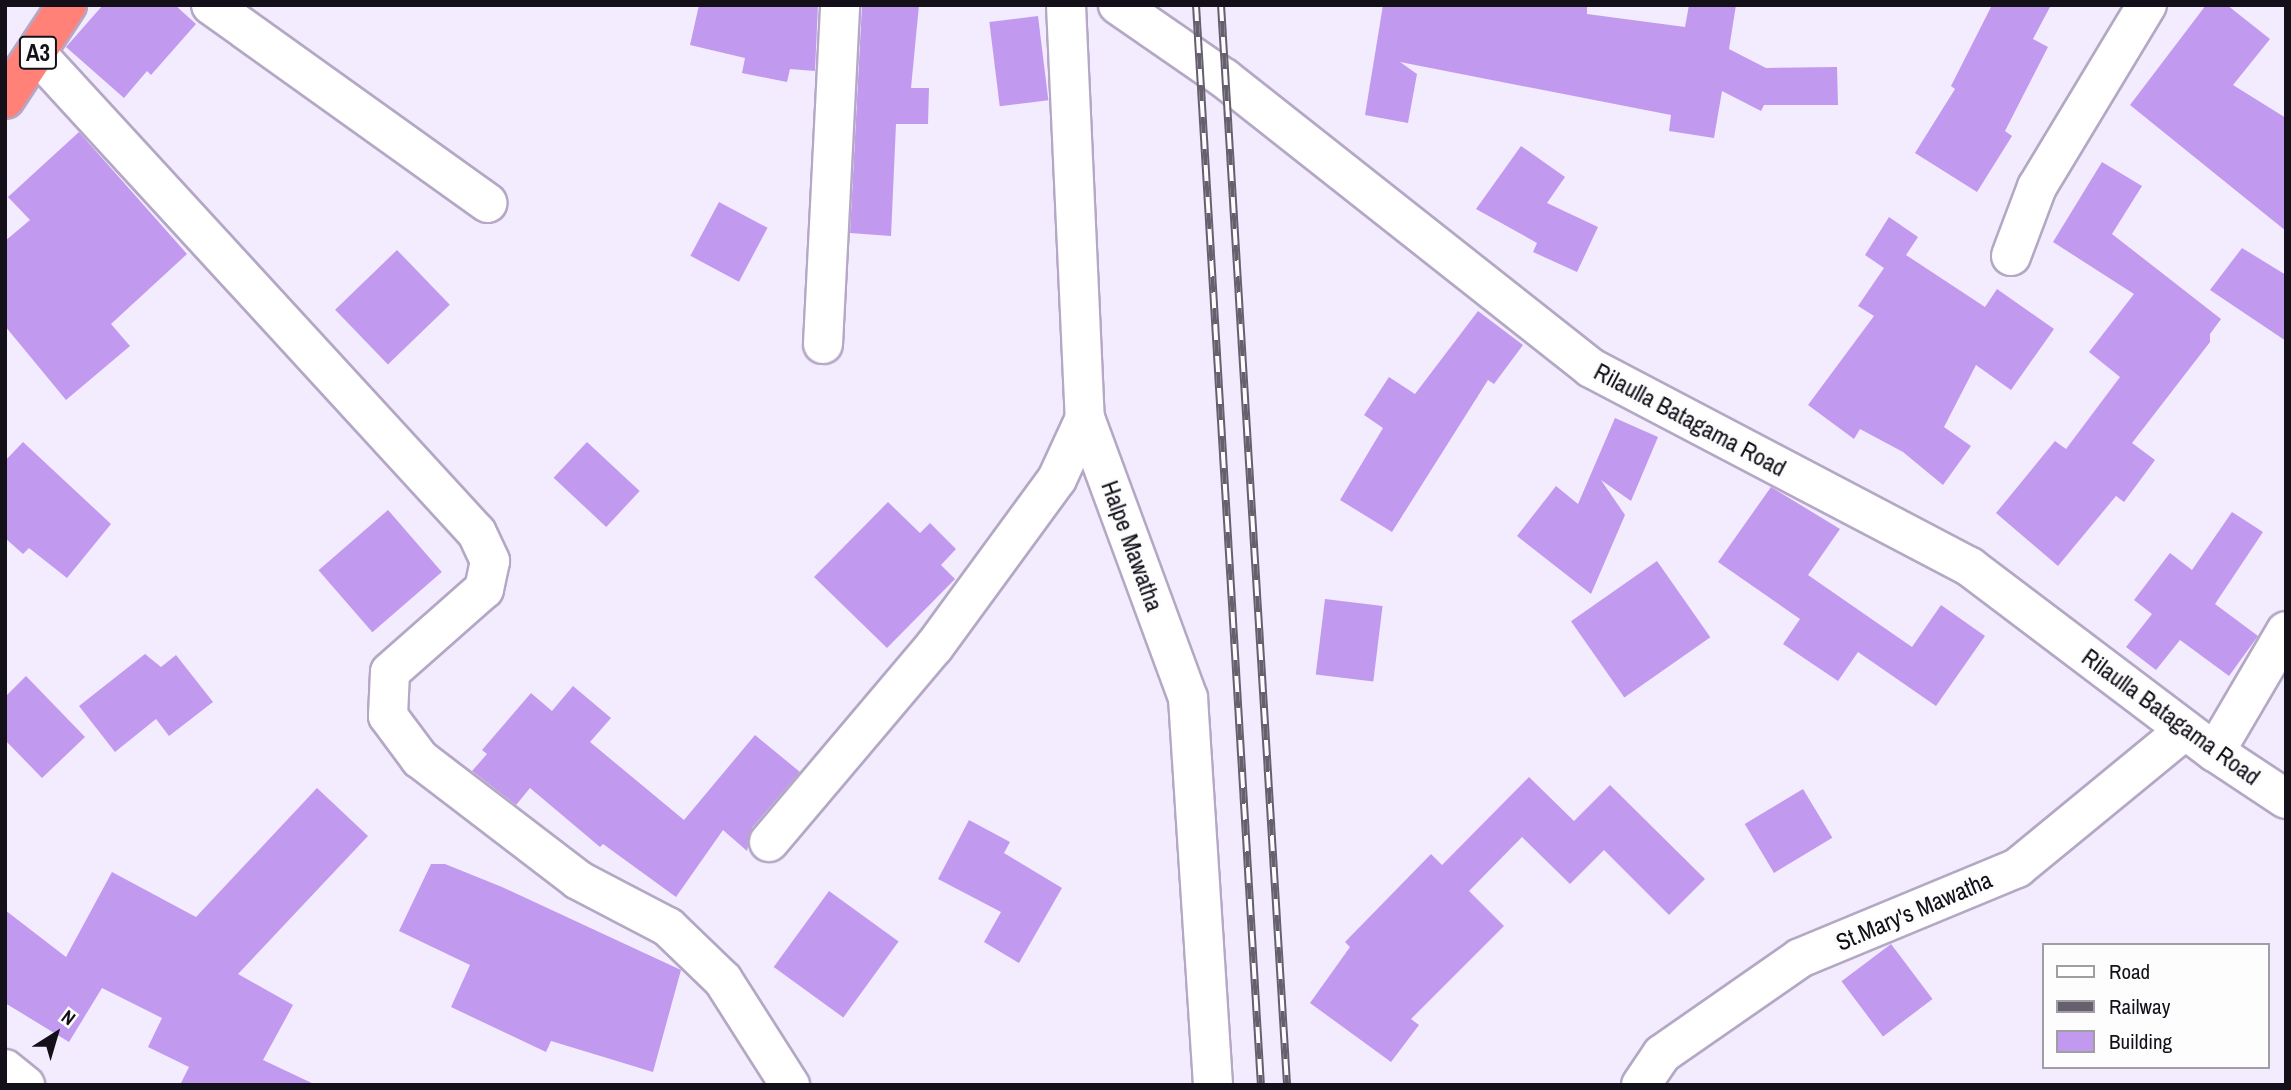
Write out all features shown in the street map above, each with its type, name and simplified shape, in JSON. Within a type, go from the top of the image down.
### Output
[{"type":"highway","name":"A3","points":[[5,99],[67,5]]},
{"type":"street","points":[[211,5],[488,203]]},
{"type":"street","points":[[823,344],[840,5]]},
{"type":"street","name":"Halpe Mawatha","points":[[1066,5],[1085,418],[1188,698],[1213,1085]]},
{"type":"street","name":"Rilaulla Batagama Road","points":[[1118,5],[1224,78],[1591,368],[1970,567],[2200,741],[2286,799]]},
{"type":"street","points":[[2011,256],[2037,187],[2147,5]]},
{"type":"street","points":[[37,54],[477,533],[491,561],[484,589],[390,673],[388,716],[420,759],[578,880],[668,927],[723,980],[790,1085]]},
{"type":"street","points":[[769,842],[934,647],[1057,479],[1085,418]]},
{"type":"street","name":"St.Mary's Mawatha","points":[[1641,1085],[1662,1054],[1800,958],[2017,869],[2200,741],[2286,631]]},
{"type":"street","points":[[5,1069],[25,1085]]},
{"type":"building","points":[[103,5],[175,5],[196,24],[151,75],[147,71],[124,98],[66,47]]},
{"type":"building","points":[[699,5],[818,5],[815,71],[790,69],[787,82],[742,73],[745,58],[690,45]]},
{"type":"building","points":[[862,5],[919,5],[911,88],[929,88],[928,124],[896,124],[891,236],[850,233]]},
{"type":"building","points":[[1383,5],[1587,5],[1587,14],[1685,27],[1689,5],[1736,5],[1729,49],[1766,68],[1837,67],[1838,105],[1764,105],[1761,111],[1722,91],[1714,138],[1669,131],[1671,115],[1400,62],[1417,74],[1408,123],[1365,115]]},
{"type":"building","points":[[1992,5],[2051,5],[2033,39],[2048,47],[2005,131],[2012,136],[1977,192],[1915,153],[1955,89],[1951,86]]},
{"type":"building","points":[[2206,5],[2227,5],[2270,39],[2233,85],[2286,118],[2286,231],[2130,105]]},
{"type":"building","points":[[1038,16],[1048,100],[1000,106],[989,22]]},
{"type":"building","points":[[79,132],[187,254],[111,324],[130,346],[66,400],[5,326],[5,241],[30,220],[8,197]]},
{"type":"building","points":[[1521,146],[1565,177],[1547,203],[1598,227],[1577,272],[1533,252],[1537,243],[1476,209]]},
{"type":"building","points":[[2102,162],[2142,186],[2112,234],[2221,319],[2210,334],[2210,342],[2132,443],[2155,460],[2124,502],[2116,496],[2058,566],[1996,513],[2055,441],[2066,449],[2120,377],[2089,352],[2134,294],[2053,242]]},
{"type":"building","points":[[719,202],[768,228],[739,282],[690,256]]},
{"type":"building","points":[[1889,217],[1918,237],[1906,255],[1985,307],[1997,289],[2054,329],[2011,390],[1976,365],[1944,427],[1971,446],[1943,485],[1903,452],[1860,429],[1854,439],[1808,405],[1874,316],[1858,306],[1884,268],[1865,255]]},
{"type":"building","points":[[2242,248],[2286,275],[2286,341],[2210,290]]},
{"type":"building","points":[[397,250],[450,305],[388,364],[335,310]]},
{"type":"building","points":[[1478,311],[1523,345],[1494,384],[1488,380],[1392,532],[1340,500],[1383,428],[1364,415],[1389,377],[1415,394]]},
{"type":"building","points":[[1615,418],[1658,437],[1631,501],[1601,480],[1625,515],[1591,594],[1517,536],[1556,486],[1578,504]]},
{"type":"building","points":[[23,442],[111,524],[67,578],[29,548],[23,554],[5,538],[5,461]]},
{"type":"building","points":[[587,442],[640,491],[606,527],[554,478]]},
{"type":"building","points":[[1771,487],[1840,529],[1808,575],[1912,647],[1941,605],[1985,636],[1936,706],[1858,652],[1838,681],[1783,644],[1800,619],[1718,562]]},
{"type":"building","points":[[888,502],[920,533],[930,523],[956,549],[941,565],[955,579],[887,648],[814,577]]},
{"type":"building","points":[[388,510],[442,572],[372,632],[319,570]]},
{"type":"building","points":[[2232,512],[2263,532],[2215,604],[2258,636],[2229,676],[2180,640],[2156,670],[2126,647],[2152,614],[2134,600],[2170,553],[2192,570]]},
{"type":"building","points":[[1657,561],[1710,637],[1624,697],[1571,621]]},
{"type":"building","points":[[1325,599],[1383,606],[1373,682],[1316,674]]},
{"type":"building","points":[[145,654],[161,667],[176,655],[213,702],[169,736],[156,719],[115,752],[79,706]]},
{"type":"building","points":[[26,676],[85,737],[42,778],[5,740],[5,697]]},
{"type":"building","points":[[573,686],[611,718],[590,742],[684,820],[755,735],[800,772],[752,828],[747,851],[723,830],[676,897],[603,844],[600,847],[530,788],[516,805],[472,771],[487,754],[482,750],[531,693],[552,711]]},
{"type":"building","points":[[1529,777],[1574,821],[1610,785],[1705,879],[1669,915],[1604,850],[1570,884],[1522,837],[1469,891],[1504,926],[1411,1019],[1419,1025],[1391,1062],[1310,1003],[1350,947],[1345,942],[1431,854],[1442,865]]},
{"type":"building","points":[[317,788],[368,836],[238,974],[293,1005],[263,1060],[316,1085],[180,1085],[189,1067],[148,1047],[162,1018],[102,988],[69,1042],[5,1003],[5,910],[66,957],[112,872],[196,917]]},
{"type":"building","points":[[1803,789],[1832,838],[1774,873],[1745,824]]},
{"type":"building","points":[[969,820],[1010,842],[1004,853],[1062,888],[1019,963],[984,942],[1001,912],[938,879]]},
{"type":"building","points":[[431,864],[445,864],[502,887],[681,970],[653,1072],[551,1041],[546,1052],[451,1007],[470,965],[399,931]]},
{"type":"building","points":[[829,891],[899,942],[843,1018],[774,967]]},
{"type":"building","points":[[1891,944],[1933,999],[1883,1036],[1841,981]]},
{"type":"railway","points":[[1196,5],[1261,1085]]},
{"type":"railway","points":[[1221,5],[1287,1085]]}]
